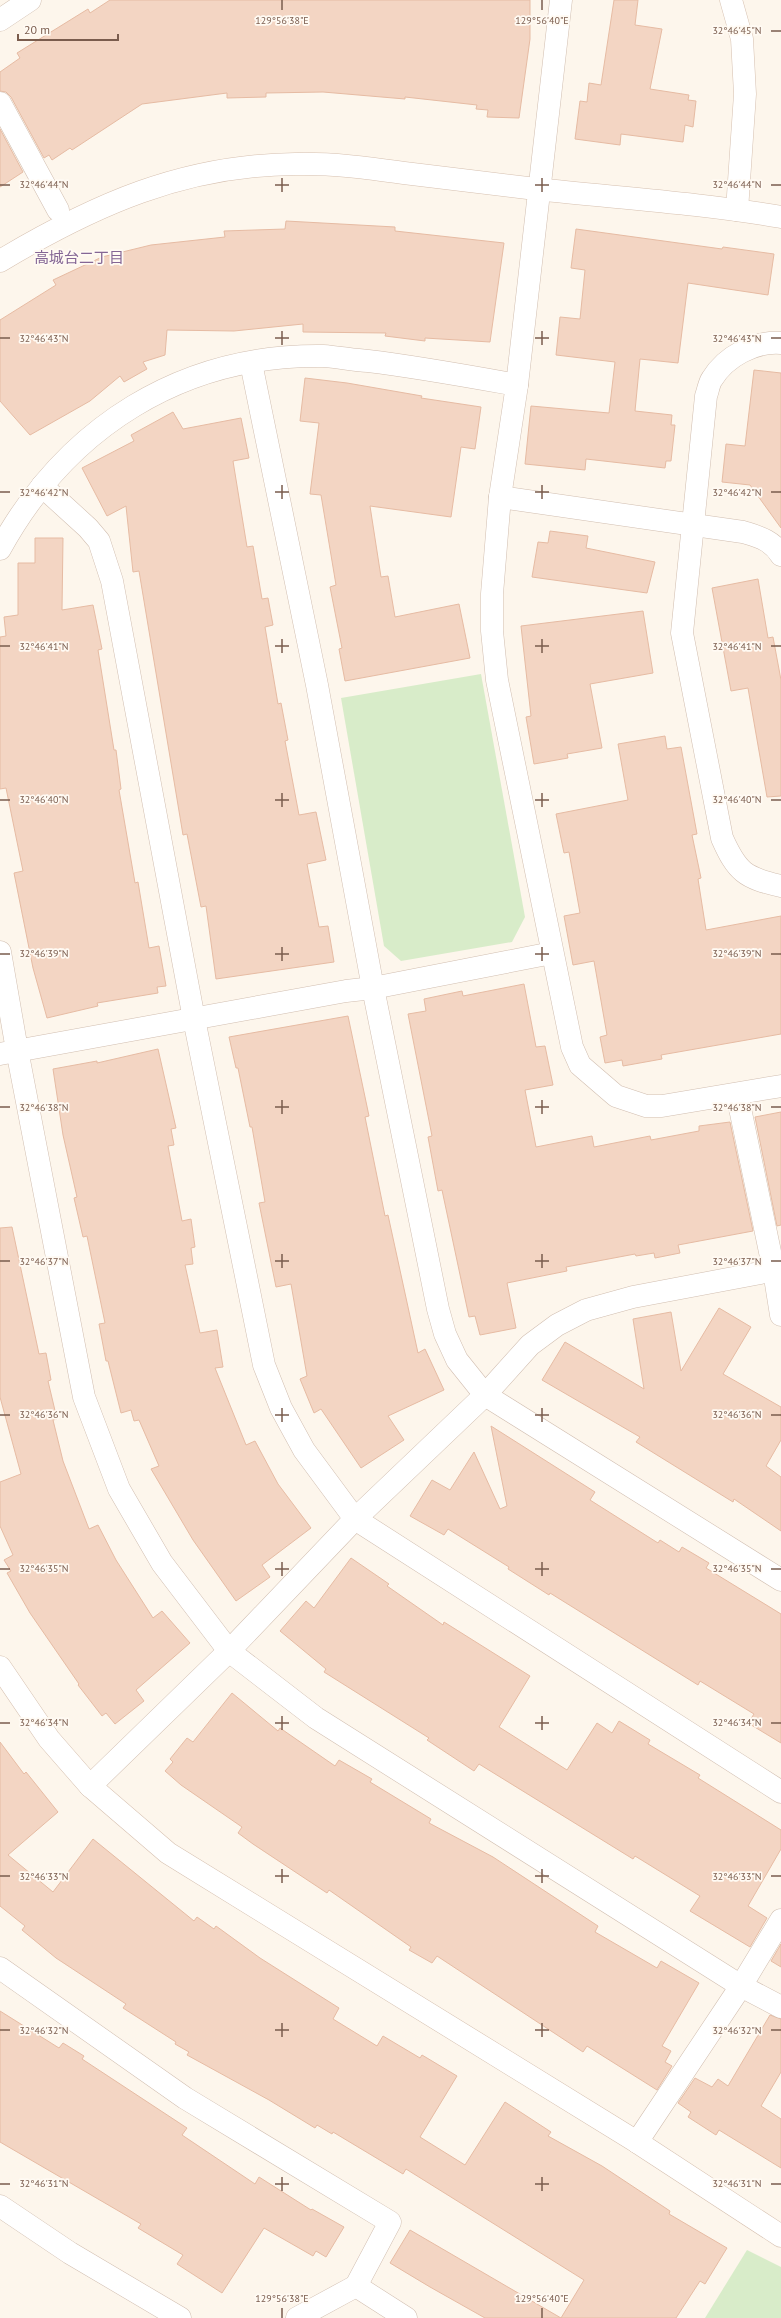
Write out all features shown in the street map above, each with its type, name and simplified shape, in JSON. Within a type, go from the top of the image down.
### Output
[{"type":"street","points":[[0,20],[30,0]]},
{"type":"street","points":[[561,0],[538,189],[517,384],[500,497],[492,594],[492,631],[497,680],[552,953],[572,1047],[580,1065],[597,1082],[616,1096],[646,1106],[662,1106],[781,1086]]},
{"type":"street","points":[[731,0],[742,38],[745,94],[737,210]]},
{"type":"street","points":[[0,103],[58,210]]},
{"type":"street","points":[[0,261],[49,232],[141,190],[178,180],[234,169],[294,164],[322,164],[737,210],[781,217]]},
{"type":"street","points":[[781,343],[758,344],[745,350],[724,365],[712,379],[706,396],[682,633],[722,838],[729,854],[742,870],[755,880],[781,886]]},
{"type":"street","points":[[0,548],[18,516],[42,486],[78,446],[118,414],[189,379],[221,369],[251,363],[288,358],[324,356],[517,384]]},
{"type":"street","points":[[251,363],[315,677],[373,988],[438,1309],[445,1334],[457,1360],[485,1395],[781,1580]]},
{"type":"street","points":[[42,486],[88,528],[98,541],[112,581],[194,1019],[264,1366],[281,1408],[304,1450],[355,1519],[781,1792]]},
{"type":"street","points":[[500,497],[692,526],[742,532],[767,540],[777,548],[781,556]]},
{"type":"street","points":[[0,952],[8,1052],[84,1397],[119,1489],[162,1563],[228,1651],[316,1718],[741,1986],[781,2007]]},
{"type":"street","points":[[8,1052],[346,991],[373,988],[552,953]]},
{"type":"street","points":[[737,1094],[777,1270],[781,1315]]},
{"type":"street","points":[[90,1786],[228,1651],[355,1519],[485,1395],[530,1345],[557,1324],[586,1310],[633,1297],[777,1270]]},
{"type":"street","points":[[0,1667],[49,1739],[90,1786],[168,1853],[637,2142],[781,2236]]},
{"type":"street","points":[[637,2142],[741,1986],[781,1920]]},
{"type":"street","points":[[0,1968],[185,2098],[390,2222],[356,2286],[297,2318]]},
{"type":"street","points":[[0,2206],[70,2254],[180,2318]]},
{"type":"street","points":[[356,2286],[406,2318]]},
{"type":"green space","points":[[481,674],[525,917],[512,942],[401,961],[384,946],[341,698]]},
{"type":"green space","points":[[747,2250],[781,2267],[781,2318],[705,2318]]},
{"type":"building","points":[[110,0],[530,0],[530,39],[519,118],[487,117],[488,110],[476,109],[477,105],[405,97],[405,99],[323,92],[266,93],[266,97],[227,98],[227,93],[142,104],[72,150],[70,148],[52,160],[49,155],[44,158],[11,97],[6,92],[0,91],[0,72],[20,58],[17,53],[88,9],[90,13]]},
{"type":"building","points":[[614,0],[638,0],[635,25],[662,29],[650,89],[689,95],[688,100],[696,101],[693,127],[685,125],[683,142],[621,134],[620,145],[575,139],[580,101],[587,102],[589,83],[601,85]]},
{"type":"building","points":[[0,129],[23,172],[0,187]]},
{"type":"building","points":[[286,221],[395,227],[395,231],[504,243],[490,342],[425,338],[425,341],[385,336],[386,333],[303,332],[303,324],[234,331],[167,330],[165,355],[143,362],[147,369],[124,382],[120,376],[90,401],[30,435],[0,401],[0,320],[56,285],[53,280],[102,257],[151,245],[225,237],[224,231],[285,229]]},
{"type":"building","points":[[576,229],[722,249],[723,247],[774,254],[768,295],[688,283],[678,363],[640,359],[635,411],[672,415],[671,425],[675,425],[671,461],[666,461],[665,468],[586,459],[585,470],[525,464],[531,406],[609,413],[615,362],[556,355],[560,317],[580,319],[585,270],[571,268]]},
{"type":"building","points":[[754,370],[781,373],[781,528],[750,485],[722,482],[726,444],[745,446]]},
{"type":"building","points":[[305,378],[347,383],[422,396],[421,398],[481,407],[475,449],[461,447],[451,517],[370,506],[381,577],[388,576],[395,617],[459,604],[470,658],[345,681],[339,649],[342,648],[330,587],[336,585],[321,495],[310,494],[319,423],[300,421]]},
{"type":"building","points":[[173,412],[183,429],[241,418],[249,458],[233,461],[247,547],[253,546],[262,599],[268,598],[273,625],[265,627],[278,704],[281,703],[288,740],[285,741],[299,815],[316,812],[326,860],[307,864],[319,927],[328,926],[334,962],[216,979],[206,906],[201,907],[187,834],[183,835],[139,571],[133,572],[126,506],[107,516],[82,468],[134,441],[131,435]]},
{"type":"building","points":[[550,531],[588,536],[586,548],[655,562],[647,593],[532,577],[538,542],[548,543]]},
{"type":"building","points":[[35,538],[63,538],[62,610],[93,605],[102,649],[98,650],[114,750],[116,750],[121,789],[119,790],[135,883],[138,882],[149,948],[159,946],[166,986],[157,987],[158,993],[97,1003],[98,1006],[47,1018],[33,968],[14,873],[23,871],[6,788],[0,789],[0,637],[6,636],[4,617],[18,615],[18,563],[35,563]]},
{"type":"building","points":[[758,579],[768,638],[773,637],[781,680],[781,796],[767,797],[748,688],[731,691],[712,588]]},
{"type":"building","points":[[643,611],[653,673],[590,684],[602,748],[567,754],[568,758],[534,764],[526,717],[531,716],[521,626]]},
{"type":"building","points":[[665,736],[667,749],[681,747],[697,834],[692,835],[701,878],[698,879],[706,930],[781,916],[781,1034],[661,1055],[662,1059],[623,1066],[622,1060],[605,1063],[600,1037],[607,1035],[594,961],[573,965],[564,916],[580,913],[569,852],[564,853],[556,814],[628,800],[618,744]]},
{"type":"building","points":[[524,984],[536,1047],[545,1046],[553,1085],[525,1090],[536,1147],[592,1136],[594,1147],[650,1136],[651,1140],[699,1131],[699,1126],[730,1122],[753,1231],[678,1245],[680,1253],[655,1258],[654,1253],[636,1256],[635,1254],[566,1267],[567,1271],[507,1283],[516,1328],[480,1335],[475,1316],[469,1317],[442,1190],[438,1191],[428,1137],[432,1136],[408,1014],[426,1011],[424,999],[462,991],[463,996]]},
{"type":"building","points":[[348,1016],[369,1116],[365,1117],[385,1216],[388,1215],[418,1353],[425,1349],[444,1390],[388,1416],[404,1440],[361,1468],[321,1409],[314,1413],[300,1379],[307,1376],[291,1284],[276,1287],[259,1203],[265,1202],[252,1127],[250,1127],[238,1068],[236,1068],[229,1037]]},
{"type":"building","points":[[158,1049],[176,1128],[171,1129],[174,1145],[168,1146],[182,1221],[191,1219],[195,1247],[191,1248],[193,1264],[185,1265],[200,1333],[217,1330],[223,1367],[215,1368],[246,1445],[255,1441],[278,1484],[311,1528],[262,1565],[270,1577],[236,1601],[193,1540],[151,1469],[159,1466],[139,1420],[134,1421],[131,1410],[121,1413],[108,1361],[106,1361],[99,1324],[105,1323],[87,1236],[83,1237],[74,1198],[77,1197],[63,1135],[53,1069],[97,1061],[97,1063]]},
{"type":"building","points":[[781,1112],[781,1225],[777,1226],[755,1117]]},
{"type":"building","points":[[12,1227],[39,1354],[46,1353],[51,1380],[48,1381],[57,1419],[53,1420],[63,1461],[89,1529],[98,1525],[116,1560],[153,1618],[162,1611],[190,1643],[136,1690],[144,1701],[115,1724],[106,1713],[102,1716],[78,1685],[79,1684],[30,1613],[7,1573],[11,1571],[4,1560],[13,1555],[0,1526],[0,1482],[21,1474],[0,1397],[0,1228]]},
{"type":"building","points":[[719,1308],[751,1327],[723,1374],[781,1407],[781,1440],[766,1466],[781,1477],[781,1531],[734,1499],[733,1502],[636,1442],[640,1437],[542,1380],[565,1342],[644,1389],[633,1319],[671,1312],[681,1371]]},
{"type":"building","points":[[491,1426],[595,1492],[590,1500],[658,1543],[660,1540],[679,1552],[682,1547],[709,1563],[706,1568],[781,1614],[781,1743],[748,1723],[754,1714],[700,1681],[698,1685],[550,1593],[549,1595],[508,1569],[509,1567],[448,1529],[444,1535],[410,1516],[432,1480],[450,1490],[474,1452],[500,1509],[507,1506]]},
{"type":"building","points":[[351,1558],[389,1584],[387,1586],[443,1625],[444,1622],[530,1676],[499,1727],[567,1770],[597,1723],[612,1733],[619,1721],[650,1740],[648,1744],[700,1775],[698,1778],[781,1830],[781,1849],[748,1906],[767,1918],[750,1947],[690,1911],[700,1896],[635,1856],[633,1859],[479,1764],[474,1771],[427,1740],[429,1738],[324,1672],[326,1669],[280,1631],[306,1601],[314,1608]]},
{"type":"building","points":[[232,1693],[278,1731],[280,1728],[335,1766],[339,1760],[372,1779],[370,1782],[431,1819],[429,1823],[493,1857],[598,1926],[595,1932],[657,1968],[661,1961],[699,1983],[662,2046],[671,2051],[665,2062],[672,2066],[657,2090],[587,2046],[583,2052],[437,1956],[432,1963],[409,1950],[411,1947],[329,1890],[327,1893],[238,1833],[242,1827],[181,1785],[165,1771],[173,1762],[170,1759],[187,1738],[193,1742]]},
{"type":"building","points":[[0,1742],[24,1774],[26,1772],[58,1812],[8,1855],[53,1892],[93,1839],[194,1921],[197,1917],[214,1929],[216,1926],[260,1958],[339,2008],[333,2019],[377,2046],[383,2036],[420,2058],[422,2055],[457,2076],[420,2137],[465,2165],[505,2102],[551,2132],[548,2136],[602,2166],[670,2211],[669,2214],[727,2248],[705,2284],[700,2281],[676,2318],[561,2318],[584,2280],[406,2169],[403,2174],[333,2132],[332,2134],[317,2125],[315,2128],[269,2100],[187,2055],[189,2052],[175,2044],[176,2042],[123,2008],[126,2004],[56,1958],[22,1930],[25,1926],[0,1906]]},
{"type":"building","points":[[781,1944],[781,1967],[771,1961]]},
{"type":"building","points":[[0,2011],[59,2048],[63,2043],[84,2056],[82,2059],[187,2128],[182,2135],[255,2184],[259,2177],[311,2210],[312,2209],[344,2227],[326,2257],[316,2251],[313,2256],[264,2228],[222,2293],[177,2264],[183,2255],[138,2228],[141,2224],[0,2142]]},
{"type":"building","points":[[770,2015],[781,2019],[781,2072],[761,2106],[781,2119],[781,2168],[719,2130],[716,2135],[688,2117],[691,2112],[678,2103],[695,2078],[712,2087],[718,2079],[728,2086]]},
{"type":"building","points":[[410,2230],[561,2318],[485,2318],[430,2287],[390,2263]]},
{"type":"district","name":"高城台二丁目","points":[[79,258]]}]
